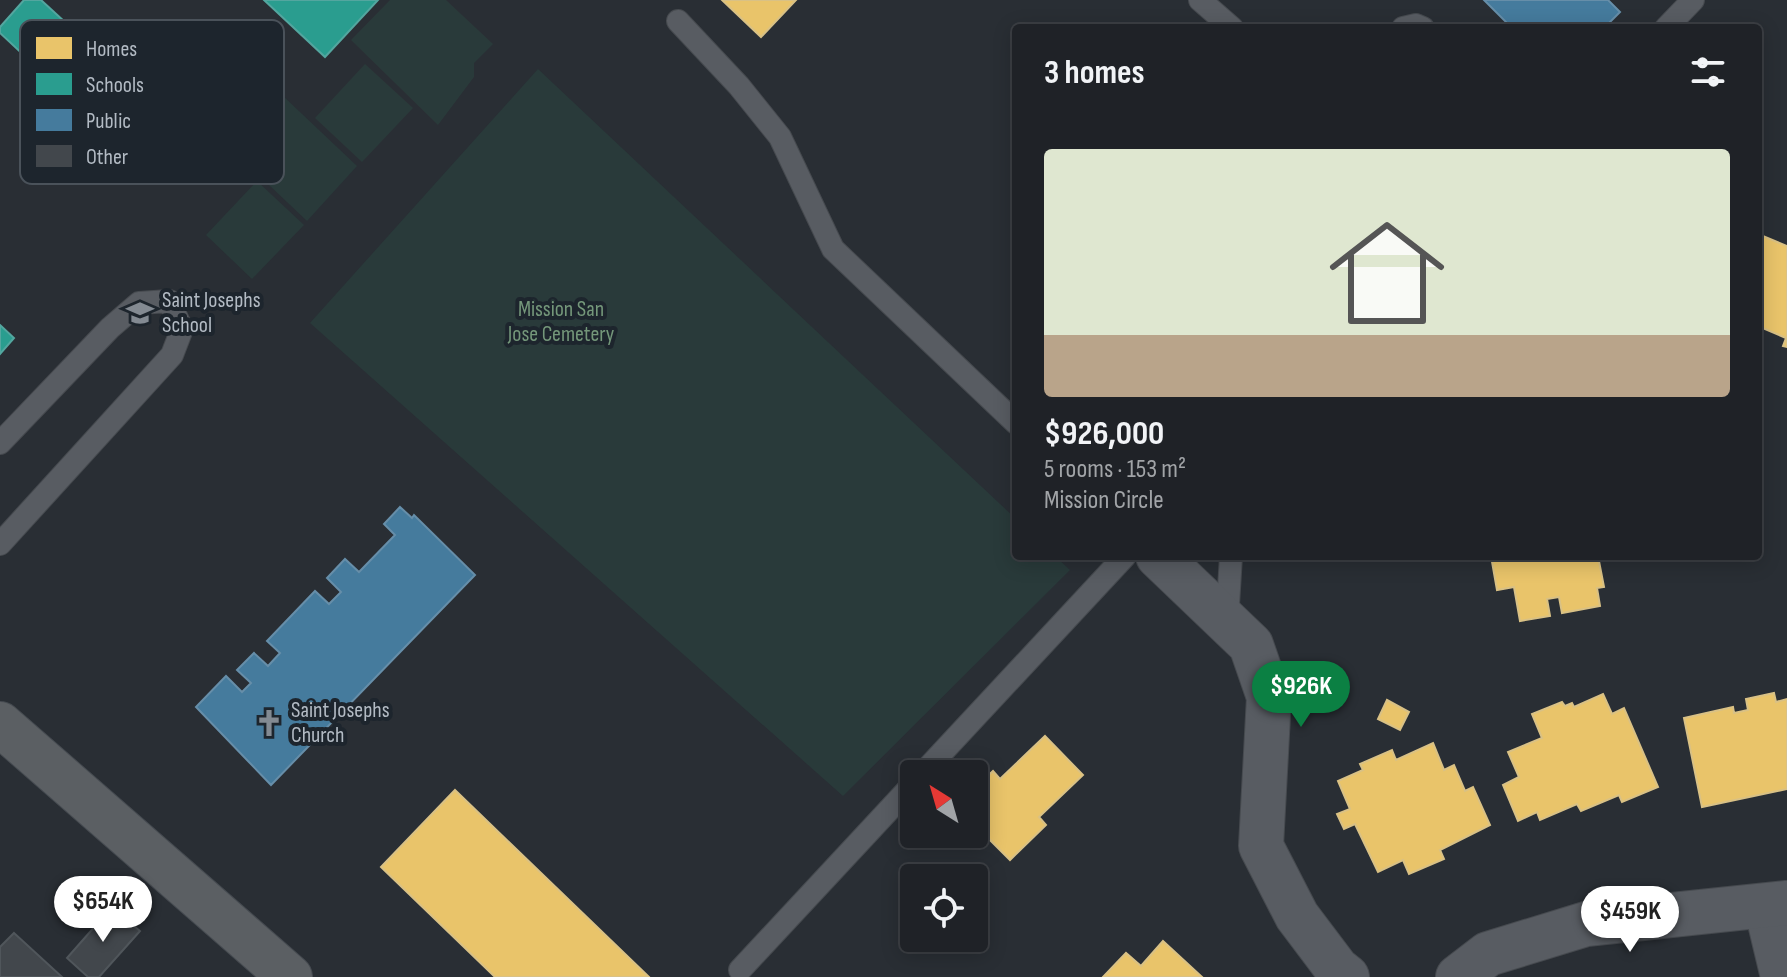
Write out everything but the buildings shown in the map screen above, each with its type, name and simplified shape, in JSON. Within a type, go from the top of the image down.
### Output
[{"type":"main road","points":[[0,724],[290,977]]},
{"type":"street","points":[[1162,560],[1251,645],[1269,697],[1261,846],[1297,916],[1337,969],[1347,977]]},
{"type":"street","points":[[1458,977],[1488,954],[1586,924],[1776,905],[1783,977]]},
{"type":"lane","points":[[1200,0],[1227,24]]},
{"type":"lane","points":[[1670,24],[1693,0]]},
{"type":"lane","points":[[678,21],[739,86],[780,137],[833,249],[1012,419]]},
{"type":"lane","points":[[0,443],[110,328],[139,303],[169,301],[182,329],[172,355],[0,544]]},
{"type":"lane","points":[[935,760],[1121,560]]},
{"type":"lane","points":[[1227,622],[1231,560]]},
{"type":"lane","points":[[740,970],[900,798]]},
{"type":"green space","points":[[390,0],[446,0],[493,44],[474,63],[474,77],[438,125],[351,40]]},
{"type":"green space","points":[[365,64],[413,108],[362,162],[315,118]]},
{"type":"green space","name":"Mission San Jose Cemetery","points":[[538,69],[1012,515],[1012,560],[1059,560],[1070,570],[843,796],[310,323]]},
{"type":"green space","points":[[284,97],[357,166],[307,221],[268,184],[284,184]]},
{"type":"green space","points":[[254,184],[260,184],[304,225],[252,279],[206,235]]},
{"type":"place","name":"Saint Josephs School","points":[[140,313]]},
{"type":"place","name":"Saint Josephs Church","points":[[269,723]]}]
